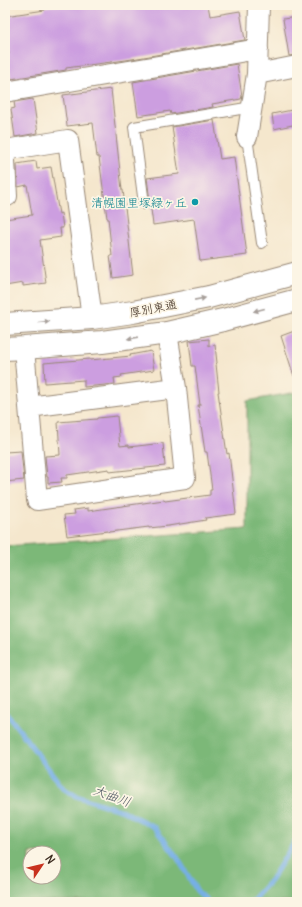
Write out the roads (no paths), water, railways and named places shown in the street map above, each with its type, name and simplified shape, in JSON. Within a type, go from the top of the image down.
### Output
[{"type":"street","points":[[247,137],[257,74],[259,5]]},
{"type":"street","points":[[5,92],[258,49]]},
{"type":"street","points":[[257,74],[297,66]]},
{"type":"street","points":[[5,150],[68,140],[92,318]]},
{"type":"street","points":[[5,161],[7,196],[5,196]]},
{"type":"street","name":"厚別東通","points":[[5,324],[92,318],[133,312],[209,297],[297,273]]},
{"type":"street","points":[[166,333],[176,388],[185,478],[37,500],[29,407],[15,348],[102,342],[166,333],[223,320],[297,300]]},
{"type":"street","points":[[29,407],[176,388]]},
{"type":"lane","points":[[144,204],[134,127],[252,107]]},
{"type":"lane","points":[[247,137],[262,243]]},
{"type":"waterway","name":"大曲川","points":[[5,713],[63,788],[76,796],[123,811],[154,827],[177,857],[197,891],[209,902]]},
{"type":"waterway","name":"大曲川","points":[[251,902],[271,880],[297,838]]},
{"type":"place","name":"清幌園里塚緑ヶ丘","points":[[195,202]]}]
